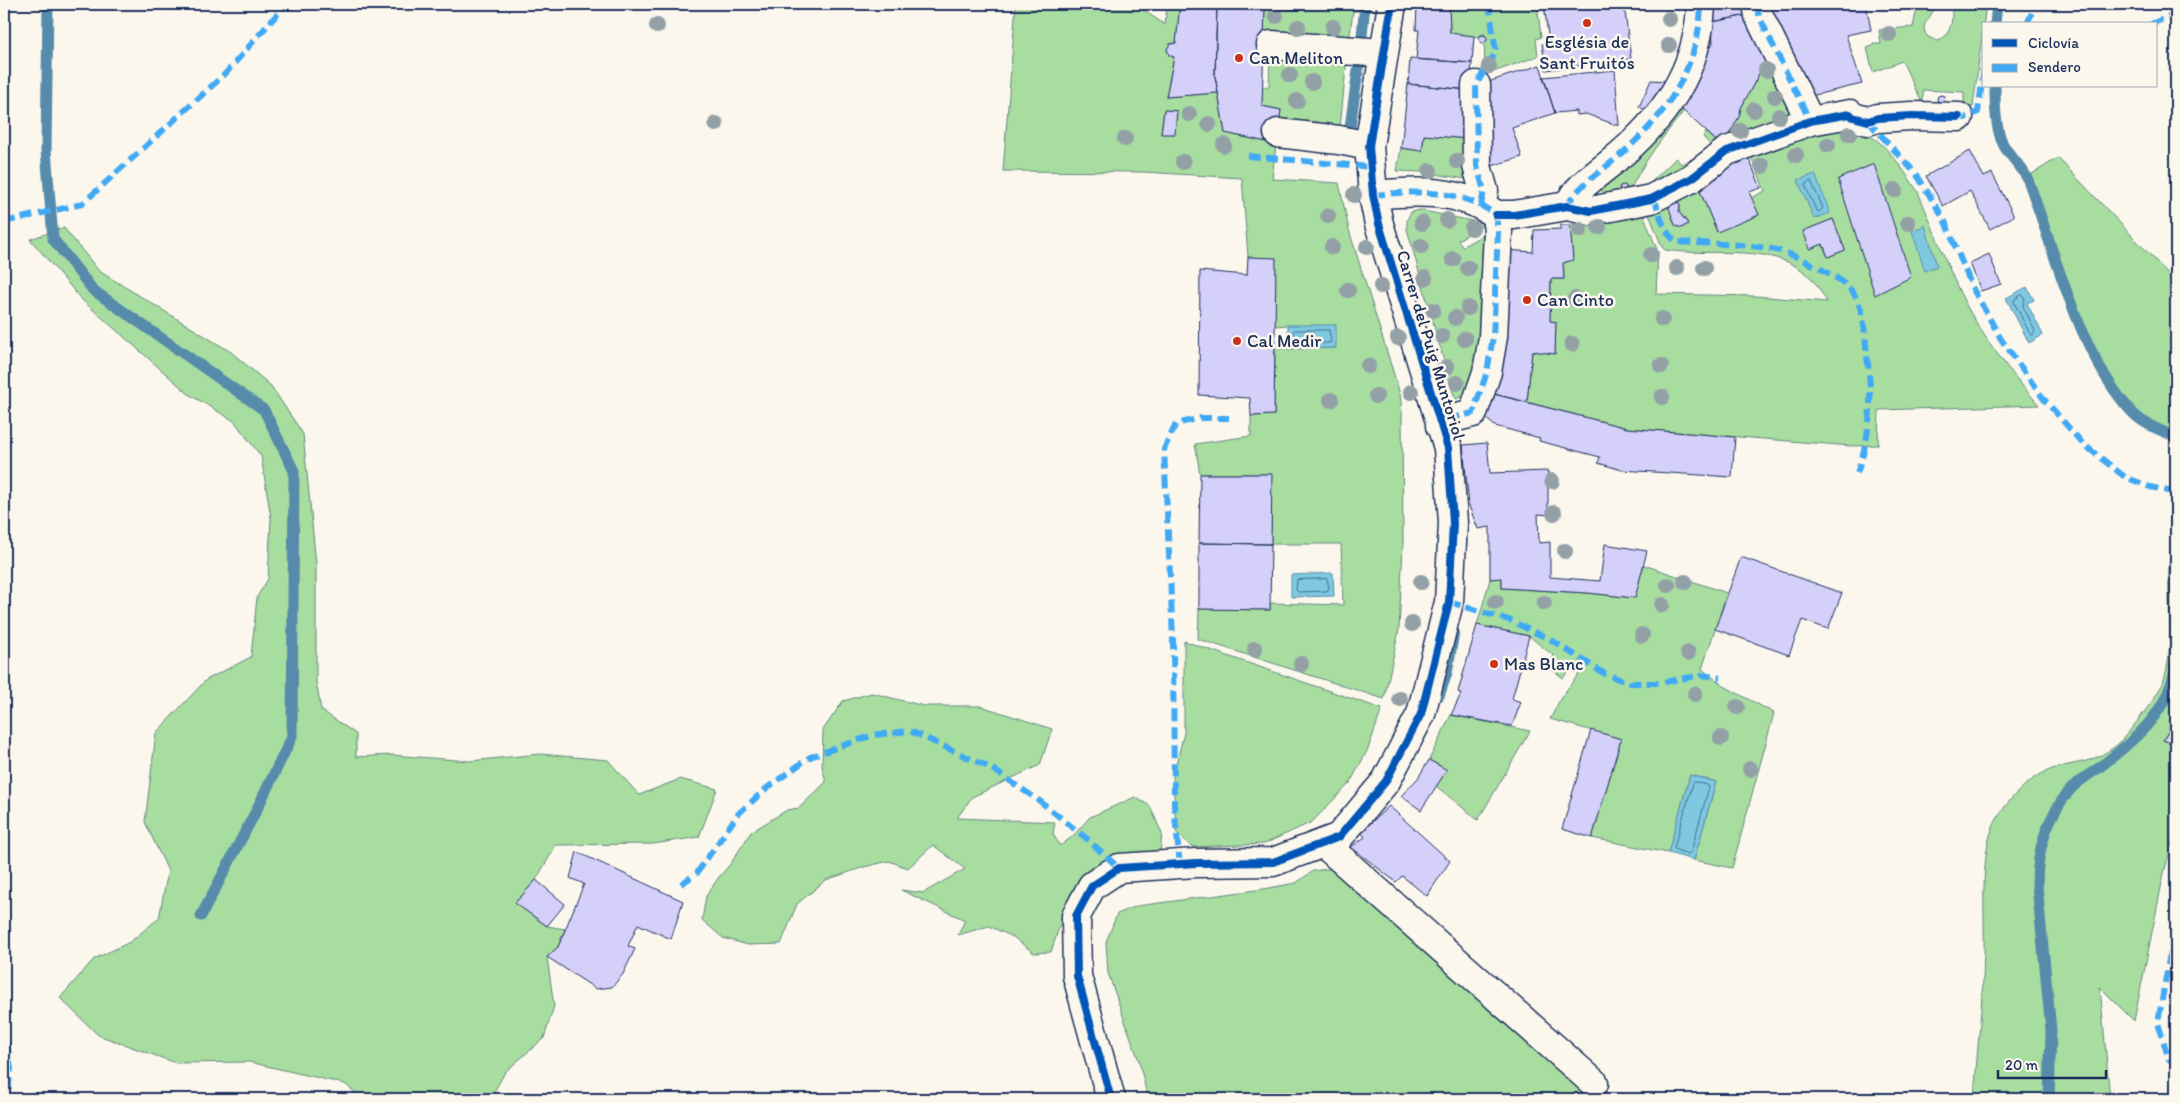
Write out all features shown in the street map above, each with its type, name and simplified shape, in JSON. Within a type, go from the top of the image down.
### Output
[{"type":"street","name":"Carrer del Puig Muntoriol","points":[[1111,1099],[1077,976],[1076,916],[1092,886],[1119,868],[1273,862],[1339,837],[1386,781],[1420,714],[1449,602],[1453,523],[1448,448],[1379,224],[1373,194],[1369,146],[1392,4]]},
{"type":"street","points":[[1567,206],[1572,197],[1586,182],[1647,130],[1670,100],[1690,65],[1701,26],[1701,4]]},
{"type":"street","points":[[1757,4],[1759,16],[1810,121]]},
{"type":"street","points":[[1271,45],[1384,54]]},
{"type":"street","points":[[1440,426],[1457,417],[1473,413],[1487,372],[1493,337],[1498,232],[1489,210],[1477,166],[1476,85]]},
{"type":"street","points":[[1373,194],[1421,191],[1464,198],[1489,210],[1521,214],[1567,206],[1591,211],[1651,199],[1692,178],[1727,151],[1810,121],[1850,114],[1853,117],[1868,121],[1878,118],[1912,116],[1959,117]]},
{"type":"street","points":[[1278,133],[1338,140],[1369,146]]},
{"type":"street","points":[[1323,843],[1594,1083]]},
{"type":"green space","points":[[1016,4],[1140,4],[1138,6],[1165,25],[1167,4],[1180,4],[1176,43],[1170,44],[1167,49],[1169,55],[1174,57],[1166,97],[1218,93],[1225,133],[1276,144],[1272,179],[1339,183],[1349,230],[1400,394],[1402,412],[1403,545],[1399,630],[1384,699],[1198,639],[1199,609],[1270,610],[1270,603],[1343,605],[1341,544],[1271,544],[1271,474],[1200,474],[1195,444],[1251,436],[1251,416],[1274,415],[1275,349],[1335,348],[1288,325],[1275,326],[1248,257],[1242,178],[1143,172],[1003,171]],"holes":[[[1164,110],[1177,111],[1175,134],[1161,133]]]},
{"type":"green space","points":[[1301,4],[1359,4],[1358,11],[1353,11],[1349,42],[1264,36],[1265,7],[1301,9]]},
{"type":"green space","points":[[1449,4],[1537,4],[1541,37],[1536,39],[1538,56],[1485,75],[1484,33],[1478,37],[1450,33]]},
{"type":"green space","points":[[1918,4],[1934,4],[1934,9],[1924,28],[1928,37],[1938,41],[1947,34],[1951,25],[1951,4],[1986,4],[1984,22],[1982,22],[1973,107],[1964,106],[1964,92],[1923,90],[1923,105],[1902,61],[1873,72],[1867,48],[1873,46],[1873,44],[1881,44],[1879,30],[1913,27]]},
{"type":"green space","points":[[1270,54],[1347,58],[1340,128],[1279,122],[1281,110],[1262,106],[1262,87],[1269,87]]},
{"type":"green space","points":[[1769,55],[1802,117],[1645,188],[1676,158],[1681,164],[1714,149],[1703,137],[1706,132],[1722,146],[1739,117],[1741,108]]},
{"type":"green space","points":[[1677,105],[1684,111],[1646,162],[1628,195],[1608,199],[1600,188]]},
{"type":"green space","points":[[1846,128],[1872,137],[1890,153],[1918,192],[1963,299],[1979,327],[2039,405],[1879,410],[1878,445],[1851,446],[1627,428],[1527,402],[1532,351],[1555,353],[1556,322],[1550,321],[1551,279],[1564,279],[1563,263],[1573,260],[1570,225],[1590,221],[1697,184],[1717,232],[1751,198],[1765,191],[1750,153],[1809,135]],"holes":[[[1675,201],[1680,204],[1679,212],[1688,223],[1682,228],[1675,225],[1669,204]],[[1642,211],[1649,214],[1662,247],[1665,250],[1743,253],[1780,259],[1797,267],[1812,279],[1827,302],[1755,296],[1656,294],[1658,252]],[[1833,219],[1845,250],[1828,257],[1822,244],[1810,249],[1804,231]]]},
{"type":"green space","points":[[1424,135],[1468,139],[1466,179],[1422,172],[1397,171],[1401,148],[1422,151]]},
{"type":"green space","points":[[2058,158],[2176,282],[2176,445],[2131,412],[2083,336],[2027,177]]},
{"type":"green space","points":[[1419,210],[1482,223],[1482,226],[1458,240],[1462,247],[1486,233],[1486,325],[1470,397],[1456,399],[1452,390],[1407,229],[1407,220],[1411,212]]},
{"type":"green space","points":[[64,228],[99,271],[231,352],[271,386],[303,434],[316,564],[316,681],[321,710],[356,734],[356,757],[391,755],[470,761],[540,754],[608,760],[639,795],[680,779],[717,789],[699,837],[653,844],[556,845],[536,880],[515,903],[547,926],[565,929],[558,947],[547,957],[554,1006],[544,1038],[505,1072],[490,1099],[363,1099],[345,1084],[249,1062],[176,1063],[98,1035],[60,998],[94,959],[130,942],[159,918],[168,871],[145,822],[156,733],[206,680],[251,657],[257,597],[268,579],[271,518],[261,456],[234,421],[190,395],[82,300],[30,239]]},
{"type":"green space","points":[[2176,528],[2176,720],[2163,740],[2176,745],[2176,828],[2164,873],[2134,1021],[2100,987],[2110,1099],[1974,1099],[1983,970],[1985,866],[1992,829],[2003,810],[2017,792],[2034,778],[2050,770],[2097,757],[2117,745],[2136,723],[2158,692],[2167,667],[2170,627],[2169,565],[2171,546]]},
{"type":"green space","points":[[1644,565],[1727,593],[1702,669],[1724,686],[1774,713],[1732,868],[1694,860],[1716,782],[1690,775],[1668,853],[1592,838],[1621,739],[1550,719],[1562,696],[1579,674],[1571,668],[1563,678],[1547,665],[1554,656],[1529,636],[1477,625],[1490,579],[1502,578],[1502,588],[1634,598]]},
{"type":"green space","points":[[1184,641],[1382,709],[1368,749],[1350,783],[1312,822],[1264,844],[1192,847],[1176,832],[1173,777],[1184,733]]},
{"type":"green space","points":[[872,693],[924,706],[981,706],[1052,729],[1040,765],[972,797],[957,818],[1055,822],[1053,834],[1060,846],[1073,836],[1090,817],[1135,797],[1150,806],[1162,834],[1160,853],[1081,883],[1067,903],[1051,952],[1034,953],[1013,937],[989,926],[958,935],[965,920],[901,890],[923,893],[965,869],[933,845],[908,868],[889,861],[826,880],[797,904],[781,944],[748,945],[723,938],[702,920],[706,896],[751,832],[787,810],[799,808],[826,782],[822,766],[823,730],[843,701]]},
{"type":"green space","points":[[1451,715],[1530,731],[1478,820],[1436,786],[1447,770],[1429,760]]},
{"type":"green space","points":[[1340,867],[1585,1081],[1579,1099],[1148,1099],[1139,1061],[1108,973],[1106,942],[1117,914],[1137,906],[1296,883],[1313,871]]},
{"type":"water","points":[[1815,174],[1830,213],[1814,219],[1798,180]]},
{"type":"water","points":[[1925,225],[1937,266],[1925,271],[1912,231]]},
{"type":"water","points":[[2027,287],[2034,300],[2027,303],[2043,335],[2029,343],[2006,298]]},
{"type":"water","points":[[1288,325],[1336,325],[1336,348],[1288,349]]},
{"type":"water","points":[[1333,573],[1334,596],[1291,597],[1291,575]]},
{"type":"water","points":[[1690,775],[1716,782],[1694,860],[1668,853]]},
{"type":"building","points":[[1180,4],[1217,4],[1215,76],[1218,93],[1166,97],[1174,57],[1169,55],[1167,49],[1170,44],[1176,43]]},
{"type":"building","name":"Can Meliton","points":[[1217,4],[1265,7],[1262,106],[1281,110],[1276,144],[1225,133],[1215,76]]},
{"type":"building","points":[[1230,4],[1301,4],[1301,10]]},
{"type":"building","points":[[1417,4],[1449,4],[1450,33],[1474,36],[1472,63],[1416,59],[1419,30],[1416,30]]},
{"type":"building","name":"Església de Sant Fruitós","points":[[1544,4],[1624,4],[1631,59],[1546,70],[1542,44],[1549,43]]},
{"type":"building","points":[[1711,4],[1746,4],[1748,15],[1712,22]]},
{"type":"building","points":[[1768,4],[1866,4],[1871,30],[1846,35],[1862,84],[1806,97]]},
{"type":"building","points":[[1748,15],[1769,55],[1741,108],[1739,117],[1722,146],[1677,105],[1713,43],[1712,22]]},
{"type":"building","points":[[1483,35],[1487,39],[1483,43],[1479,39]]},
{"type":"building","points":[[1410,59],[1472,63],[1469,90],[1408,84]]},
{"type":"building","points":[[1540,65],[1555,113],[1512,128],[1522,157],[1488,167],[1482,84]]},
{"type":"building","points":[[1615,70],[1619,126],[1586,114],[1577,115],[1577,111],[1555,113],[1543,77]]},
{"type":"building","points":[[1651,80],[1667,81],[1651,112],[1639,107]]},
{"type":"building","points":[[1408,84],[1469,90],[1468,139],[1424,135],[1422,151],[1401,148]]},
{"type":"building","points":[[1941,95],[1945,99],[1941,103],[1937,99]]},
{"type":"building","points":[[1164,110],[1177,111],[1175,134],[1161,134]]},
{"type":"building","points":[[1970,151],[1984,177],[1992,173],[2014,216],[1990,229],[1970,191],[1943,206],[1926,176]]},
{"type":"building","points":[[1749,159],[1761,188],[1749,192],[1759,215],[1717,232],[1697,184],[1734,160],[1737,164]]},
{"type":"building","points":[[1874,164],[1911,277],[1875,295],[1838,179]]},
{"type":"building","points":[[1623,185],[1627,189],[1623,193],[1619,189]]},
{"type":"building","points":[[1675,201],[1680,204],[1679,212],[1688,224],[1681,228],[1675,225],[1669,208],[1669,204]]},
{"type":"building","points":[[1833,219],[1845,250],[1828,257],[1823,244],[1810,249],[1803,231]]},
{"type":"building","name":"Can Cinto","points":[[1560,225],[1570,225],[1573,260],[1563,263],[1564,279],[1551,279],[1550,321],[1556,322],[1555,354],[1532,351],[1527,402],[1490,393],[1506,250],[1533,252],[1534,230],[1561,229]]},
{"type":"building","points":[[1989,254],[2001,284],[1981,291],[1970,263]]},
{"type":"building","name":"Cal Medir","points":[[1248,257],[1276,258],[1274,415],[1251,416],[1250,398],[1199,395],[1200,271],[1247,275]]},
{"type":"building","points":[[1490,393],[1627,428],[1735,437],[1732,477],[1622,470],[1598,463],[1600,457],[1539,441],[1540,438],[1495,426],[1483,416]]},
{"type":"building","points":[[1487,443],[1490,473],[1548,471],[1548,515],[1538,514],[1539,543],[1550,542],[1550,577],[1600,581],[1605,544],[1647,551],[1635,598],[1502,588],[1502,578],[1490,579],[1490,527],[1478,529],[1469,506],[1463,445]]},
{"type":"building","points":[[1200,474],[1272,474],[1271,544],[1199,543]]},
{"type":"building","points":[[1199,543],[1271,544],[1270,610],[1199,609]]},
{"type":"building","points":[[1741,557],[1842,593],[1828,629],[1802,620],[1789,655],[1715,629]]},
{"type":"building","name":"Mas Blanc","points":[[1477,625],[1529,636],[1512,699],[1521,702],[1512,726],[1451,715],[1461,694],[1458,692]]},
{"type":"building","points":[[2176,720],[2176,745],[2163,740]]},
{"type":"building","points":[[1591,730],[1621,739],[1592,838],[1562,829]]},
{"type":"building","points":[[1429,760],[1447,770],[1421,810],[1401,796],[1418,778]]},
{"type":"building","points":[[1389,806],[1450,861],[1427,896],[1402,876],[1396,882],[1351,847],[1365,837],[1361,832]]},
{"type":"building","points":[[577,852],[683,901],[671,939],[638,924],[628,946],[635,949],[623,974],[612,987],[596,989],[547,957],[558,947],[584,884],[570,878]]},
{"type":"building","points":[[536,880],[565,904],[547,926],[515,903]]},
{"type":"waterway","points":[[48,4],[46,150],[53,239],[93,290],[264,410],[294,471],[292,737],[201,916]]},
{"type":"waterway","points":[[1362,36],[1365,4]]},
{"type":"waterway","points":[[1995,22],[1997,4]]},
{"type":"waterway","points":[[1350,127],[1359,63]]},
{"type":"waterway","points":[[1995,88],[1996,117],[2001,139],[2028,180],[2070,301],[2097,361],[2113,388],[2135,416],[2176,437]]},
{"type":"waterway","points":[[1439,696],[1447,673],[1454,632]]},
{"type":"waterway","points":[[2049,1099],[2051,1030],[2037,885],[2041,847],[2055,811],[2070,790],[2126,746],[2159,710],[2167,696],[2176,663]]},
{"type":"marked path","points":[[4,222],[82,204],[225,74],[286,4]]},
{"type":"marked path","points":[[1481,205],[1484,191],[1477,166],[1476,85],[1496,52],[1489,4]]},
{"type":"marked path","points":[[1567,206],[1582,187],[1648,129],[1675,92],[1693,51],[1699,28],[1701,4]]},
{"type":"marked path","points":[[1757,4],[1759,16],[1810,121]]},
{"type":"marked path","points":[[2028,22],[2036,4]]},
{"type":"marked path","points":[[2156,22],[2176,14]]},
{"type":"marked path","points":[[1956,117],[1965,118],[1978,112],[1982,83]]},
{"type":"marked path","points":[[1868,121],[1917,175],[1944,219],[1973,289],[2001,339],[2043,398],[2083,444],[2125,477],[2150,487],[2176,493]]},
{"type":"marked path","points":[[1248,156],[1371,167]]},
{"type":"marked path","points":[[1373,195],[1437,193],[1468,200],[1496,215],[1498,232],[1493,337],[1487,372],[1473,413],[1457,417],[1440,426]]},
{"type":"marked path","points":[[1654,197],[1668,234],[1677,242],[1748,246],[1784,252],[1821,269],[1847,286],[1854,294],[1858,301],[1864,325],[1870,387],[1868,430],[1857,473]]},
{"type":"marked path","points":[[1180,865],[1174,806],[1173,639],[1164,449],[1176,424],[1201,418],[1229,418]]},
{"type":"marked path","points":[[1449,602],[1509,620],[1551,640],[1605,674],[1630,683],[1659,683],[1701,675],[1721,678]]},
{"type":"marked path","points":[[681,884],[697,873],[738,814],[767,788],[810,757],[873,735],[910,731],[991,768],[1041,802],[1086,838],[1119,868]]},
{"type":"marked path","points":[[2176,918],[2158,1023],[2169,1060],[2176,1061]]},
{"type":"marked path","points":[[4,1025],[11,1069],[7,1099]]},
{"type":"cycle path","points":[[1111,1099],[1077,976],[1076,916],[1092,886],[1119,868],[1196,863],[1273,862],[1339,837],[1386,781],[1421,714],[1449,602],[1453,523],[1448,448],[1379,224],[1373,195],[1369,146],[1392,4]]},
{"type":"cycle path","points":[[1496,215],[1514,215],[1567,206],[1591,211],[1651,199],[1692,178],[1727,151],[1810,121],[1850,114],[1853,117],[1868,121],[1878,118],[1912,116],[1959,117]]},
{"type":"place","name":"Església de Sant Fruitós","points":[[1587,23]]},
{"type":"place","name":"Can Meliton","points":[[1239,58]]},
{"type":"place","name":"Can Cinto","points":[[1527,300]]},
{"type":"place","name":"Cal Medir","points":[[1237,341]]},
{"type":"place","name":"Mas Blanc","points":[[1494,664]]}]
